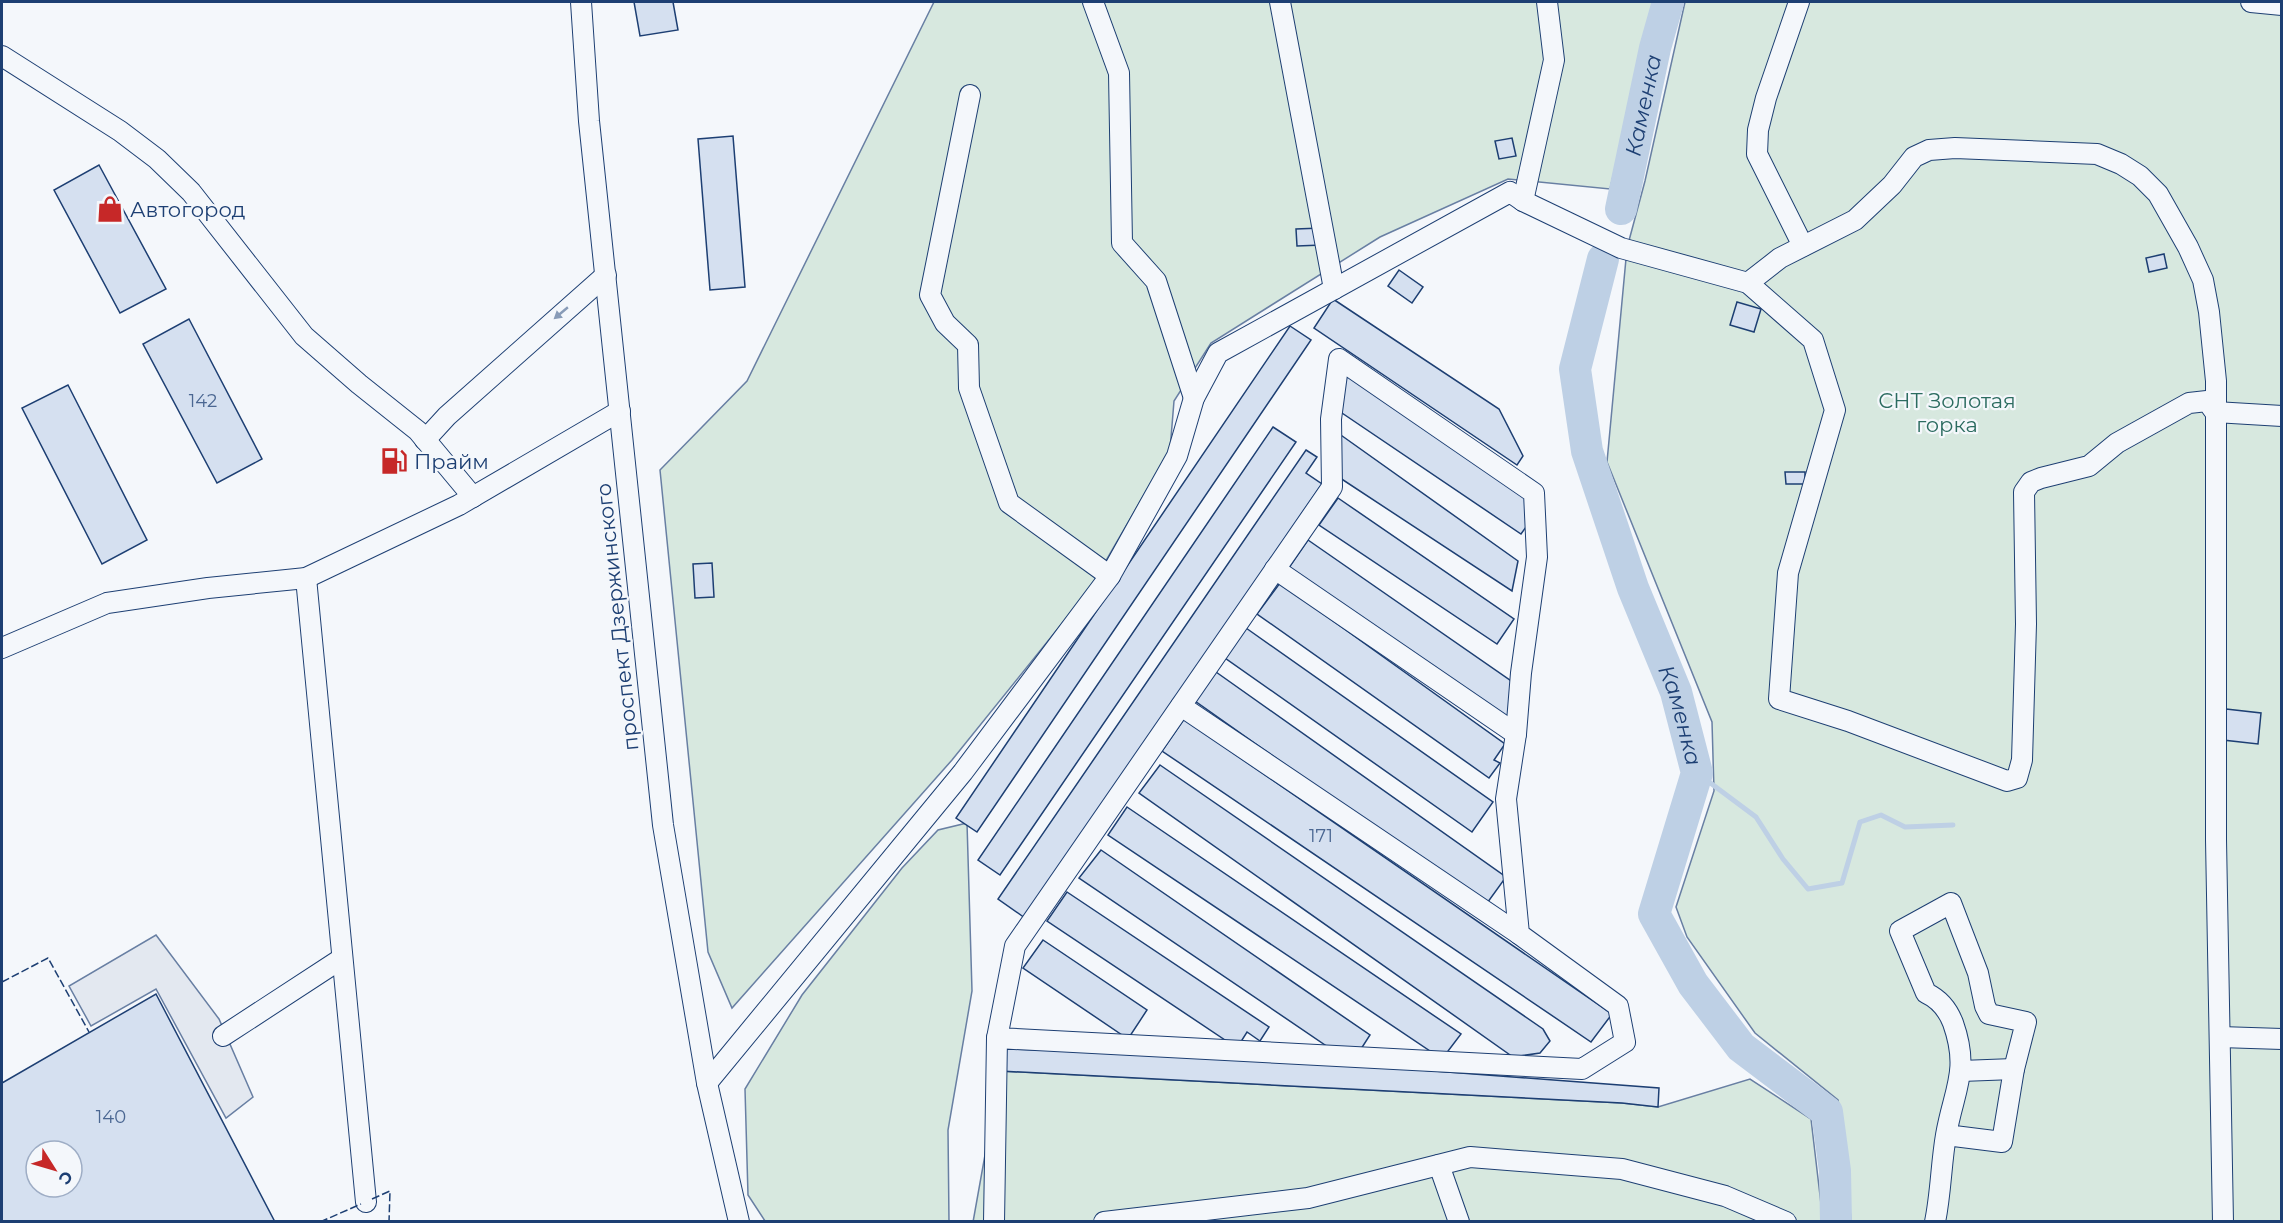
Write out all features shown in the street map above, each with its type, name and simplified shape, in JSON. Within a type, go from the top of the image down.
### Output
[{"type":"street","name":"проспект Дзержинского","points":[[580,2],[589,121],[663,825],[707,1083],[739,1221]]},
{"type":"street","points":[[1093,2],[1119,73],[1122,243],[1156,281],[1194,398]]},
{"type":"street","points":[[1280,2],[1334,289]]},
{"type":"street","points":[[1523,201],[1554,60],[1547,2]]},
{"type":"street","points":[[1799,2],[1766,98],[1758,130],[1757,154],[1803,246]]},
{"type":"street","points":[[2251,2],[2282,5]]},
{"type":"street","points":[[2,56],[120,131],[157,159],[191,192],[304,336],[418,431],[473,497]]},
{"type":"street","points":[[970,95],[930,295],[945,323],[968,345],[969,388],[1009,503],[1110,576]]},
{"type":"street","points":[[1748,283],[1780,258],[1855,220],[1892,185],[1914,157],[1929,150],[1955,148],[2097,154],[2121,164],[2140,176],[2158,194],[2188,247],[2199,272],[2209,312],[2216,381],[2216,840],[2223,1221]]},
{"type":"street","points":[[707,1083],[963,772],[1110,576],[1177,456],[1194,398],[1218,352],[1510,192],[1523,201],[1621,248],[1748,283],[1813,340],[1835,410],[1788,573],[1779,699],[1848,721],[2007,781],[2017,778],[2022,760],[2026,624],[2024,492],[2031,482],[2089,466],[2117,443],[2189,403],[2207,401],[2215,412]]},
{"type":"street","points":[[425,440],[455,408],[606,275]]},
{"type":"street","points":[[994,1221],[997,1038],[1015,946],[1332,487],[1331,419],[1340,359],[1534,492],[1537,557],[1506,799],[1519,934]]},
{"type":"street","points":[[2,648],[107,603],[208,588],[306,578],[473,497],[621,411]]},
{"type":"street","points":[[2215,412],[2282,416]]},
{"type":"street","points":[[1275,569],[1516,734]]},
{"type":"street","points":[[306,578],[366,1202]]},
{"type":"street","points":[[997,1038],[1582,1069],[1624,1042],[1618,1005],[1519,934],[1181,706]]},
{"type":"street","points":[[1935,1221],[1946,1135],[1961,1071],[1962,1056],[1949,1014],[1935,997],[1926,993],[1900,931],[1951,903],[1978,973],[1989,1014],[2026,1022],[2014,1069],[2002,1142],[1946,1135]]},
{"type":"street","points":[[222,1036],[341,959]]},
{"type":"street","points":[[2220,1037],[2282,1039]]},
{"type":"street","points":[[1961,1071],[2014,1069]]},
{"type":"street","points":[[1104,1221],[1308,1198],[1470,1157],[1622,1169],[1725,1196],[1786,1221]]},
{"type":"street","points":[[1439,1165],[1459,1221]]},
{"type":"green space","points":[[934,2],[1657,2],[1610,189],[1508,179],[1380,237],[1211,343],[1174,401],[1170,450],[1089,590],[952,760],[732,1008],[708,952],[660,470],[747,381]]},
{"type":"green space","name":"СНТ Золотая горка","points":[[1685,2],[2281,2],[2281,1221],[1851,1221],[1838,1100],[1755,1033],[1687,937],[1676,907],[1714,791],[1712,722],[1607,462],[1627,248],[1645,181]]},
{"type":"green space","points":[[967,823],[972,991],[948,1130],[949,1221],[765,1221],[748,1195],[745,1089],[802,995],[902,868],[938,830]]},
{"type":"green space","points":[[1000,1071],[1622,1103],[1658,1107],[1750,1079],[1811,1119],[1823,1221],[973,1222]]},
{"type":"shaded area","points":[[156,935],[219,1019],[253,1097],[226,1118],[156,989],[91,1026],[69,986]]},
{"type":"building","points":[[634,2],[673,2],[678,30],[640,36]]},
{"type":"building","points":[[733,136],[745,287],[710,290],[698,139]]},
{"type":"building","points":[[1512,138],[1516,156],[1499,159],[1495,141]]},
{"type":"building","points":[[99,165],[166,289],[120,313],[54,190]]},
{"type":"building","points":[[1321,228],[1322,245],[1297,246],[1296,229]]},
{"type":"building","points":[[2164,254],[2167,268],[2149,272],[2146,258]]},
{"type":"building","points":[[1399,270],[1423,287],[1412,303],[1388,286]]},
{"type":"building","points":[[1333,299],[1499,409],[1523,456],[1517,465],[1314,328]]},
{"type":"building","points":[[1737,302],[1761,309],[1754,332],[1730,325]]},
{"type":"building","points":[[189,319],[262,459],[217,483],[143,344]]},
{"type":"building","points":[[1290,326],[1311,340],[977,832],[956,818]]},
{"type":"building","points":[[1347,372],[1531,501],[1531,520],[1521,534],[1339,411]]},
{"type":"building","points":[[68,385],[147,540],[102,564],[22,408]]},
{"type":"building","points":[[1273,427],[1296,442],[1000,875],[978,860]]},
{"type":"building","points":[[1338,433],[1518,561],[1512,591],[1334,474]]},
{"type":"building","points":[[1306,450],[1317,457],[1306,473],[1322,484],[1025,918],[998,899]]},
{"type":"building","points":[[1785,472],[1805,472],[1805,484],[1786,484]]},
{"type":"building","points":[[1338,498],[1514,619],[1497,644],[1319,525]]},
{"type":"building","points":[[1308,540],[1514,683],[1515,705],[1505,719],[1288,569]]},
{"type":"building","points":[[712,563],[714,597],[695,598],[693,564]]},
{"type":"building","points":[[1280,583],[1505,744],[1494,760],[1500,763],[1489,778],[1257,614]]},
{"type":"building","points":[[1246,628],[1493,802],[1472,832],[1225,658]]},
{"type":"building","points":[[1216,672],[1506,877],[1485,906],[1195,701]]},
{"type":"building","points":[[2226,709],[2261,713],[2258,744],[2223,740]]},
{"type":"building","points":[[1184,719],[1612,1014],[1591,1042],[1162,751]]},
{"type":"building","points":[[1160,765],[1543,1029],[1550,1041],[1540,1053],[1513,1057],[1139,793]]},
{"type":"building","points":[[1127,807],[1461,1034],[1442,1059],[1108,835]]},
{"type":"building","points":[[1101,850],[1370,1035],[1361,1049],[1331,1049],[1079,878]]},
{"type":"building","points":[[1067,892],[1269,1027],[1260,1041],[1247,1032],[1237,1048],[1047,921]]},
{"type":"building","points":[[1043,940],[1147,1010],[1128,1039],[1023,968]]},
{"type":"building","points":[[156,994],[275,1222],[2,1222],[2,1083]]},
{"type":"building","points":[[1003,1049],[1211,1054],[1659,1088],[1658,1107],[1622,1103],[1000,1071]]},
{"type":"waterway","name":"Каменка","points":[[1621,209],[1655,48],[1668,2]]},
{"type":"waterway","name":"Каменка","points":[[1603,259],[1575,369],[1587,451],[1633,588],[1676,692],[1697,773],[1654,914],[1693,984],[1741,1047],[1827,1112],[1835,1171],[1836,1222]]},
{"type":"waterway","points":[[1697,773],[1756,817],[1783,859],[1808,889],[1842,883],[1860,822],[1881,815],[1905,827],[1953,825]]},
{"type":"fence","points":[[2,982],[48,958],[89,1032]]},
{"type":"fence","points":[[372,1199],[390,1191],[389,1222]]},
{"type":"fence","points":[[320,1222],[361,1204]]},
{"type":"place","name":"Автогород","points":[[110,209]]},
{"type":"place","name":"Прайм","points":[[394,461]]}]
